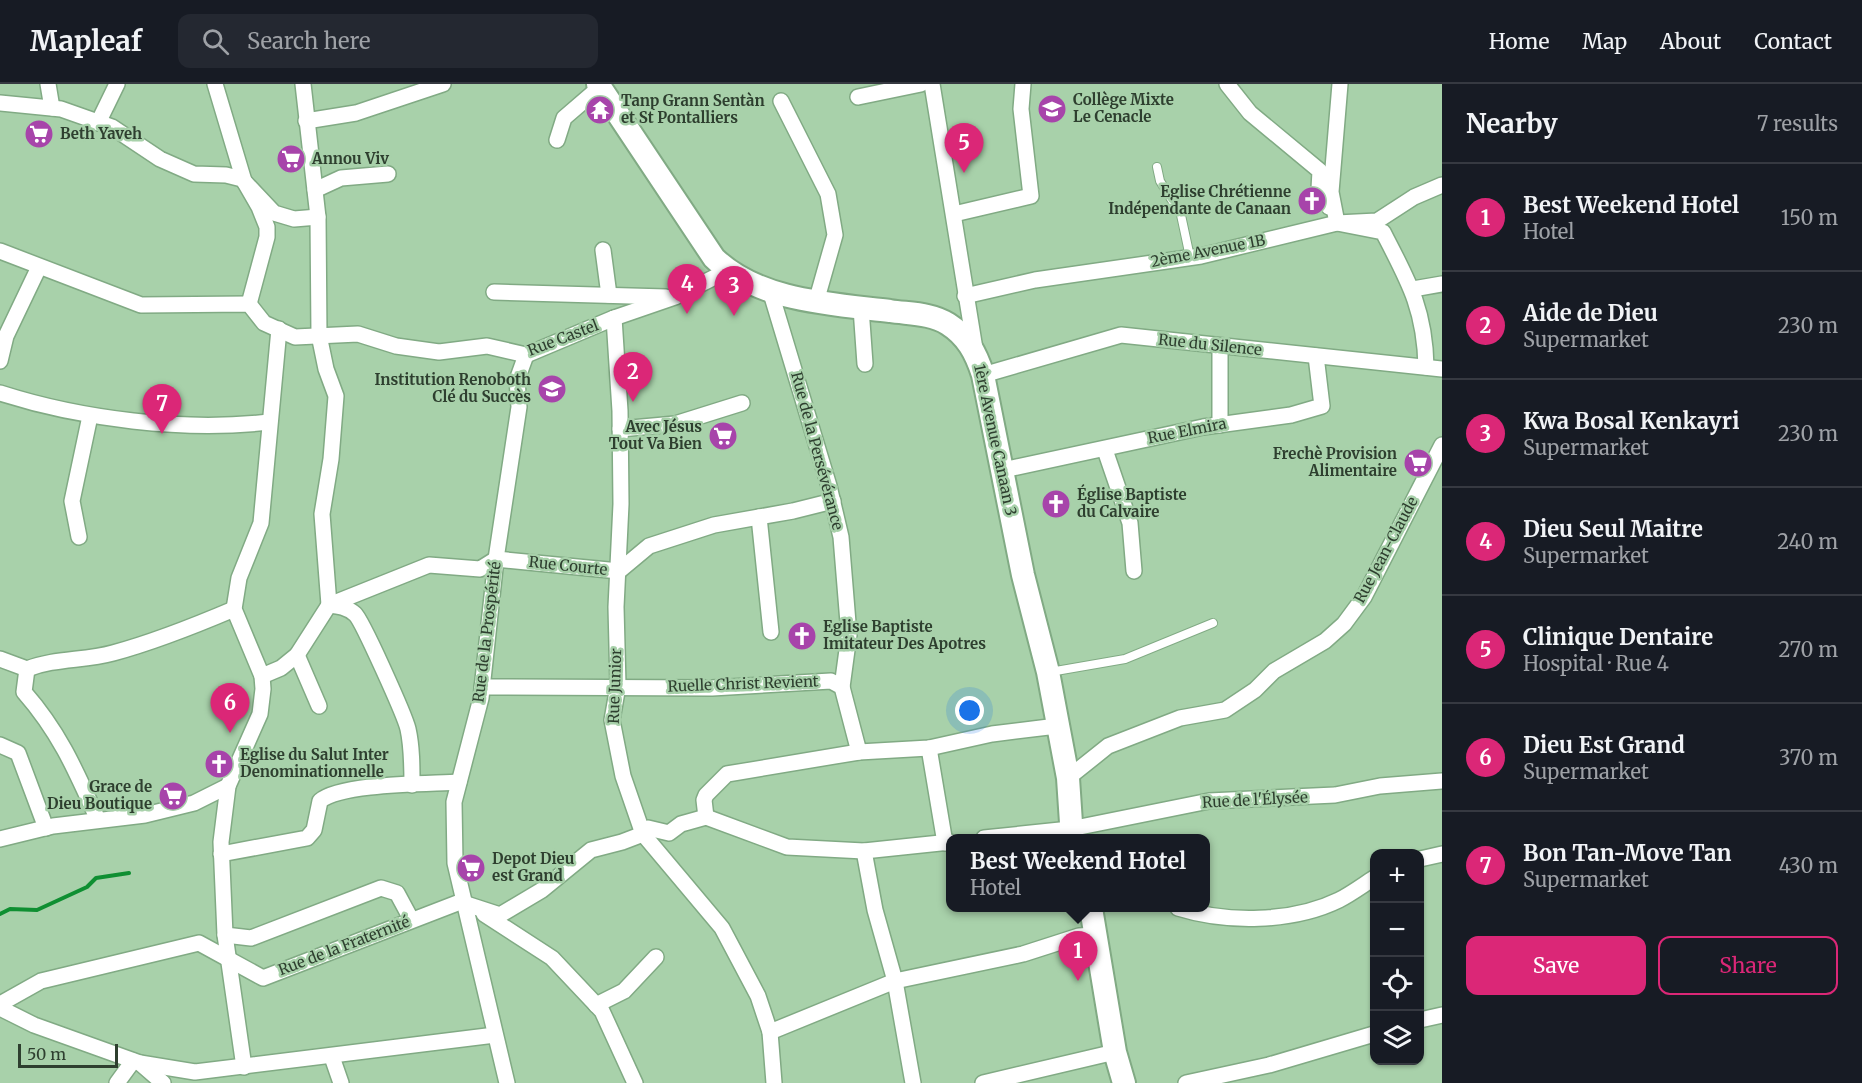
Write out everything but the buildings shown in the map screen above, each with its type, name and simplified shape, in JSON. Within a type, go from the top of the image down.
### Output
[{"type":"main road","name":"1ère Avenue Canaan 3","points":[[599,86],[714,258],[727,271],[770,290],[816,302],[934,317],[962,334],[975,352],[983,375],[1023,574],[1048,672],[1068,778],[1071,834]]},
{"type":"main road","points":[[1097,917],[1115,1052],[1124,1083]]},
{"type":"street","points":[[48,84],[52,108]]},
{"type":"street","points":[[98,123],[117,84]]},
{"type":"street","points":[[215,84],[244,181],[267,227],[267,237],[249,304]]},
{"type":"street","points":[[262,676],[281,668],[297,655],[329,605],[322,514],[331,459],[336,396],[326,369],[319,335],[318,217],[303,84]]},
{"type":"street","points":[[306,121],[356,113],[443,84]]},
{"type":"street","points":[[858,97],[921,84]]},
{"type":"street","points":[[932,84],[975,352]]},
{"type":"street","points":[[954,214],[1031,196],[1021,109],[1023,84]]},
{"type":"street","points":[[1227,84],[1250,113],[1320,171],[1319,189],[1337,223]]},
{"type":"street","points":[[1337,223],[1330,192],[1340,84]]},
{"type":"street","points":[[557,140],[564,118],[599,86]]},
{"type":"street","points":[[781,101],[828,194],[835,235],[816,302]]},
{"type":"street","points":[[0,103],[52,108],[112,127],[160,159],[194,174],[226,175],[244,181],[274,213],[294,219],[318,217]]},
{"type":"street","points":[[315,190],[341,178],[388,174]]},
{"type":"street","name":"2ème Avenue 1B","points":[[965,296],[1035,280],[1190,257],[1337,223],[1377,221],[1414,197],[1442,185]]},
{"type":"street","points":[[1337,223],[1383,232],[1413,289],[1419,307],[1425,340],[1426,367]]},
{"type":"street","points":[[603,250],[609,295]]},
{"type":"street","points":[[0,251],[141,305],[249,304]]},
{"type":"street","points":[[0,361],[6,336],[39,267]]},
{"type":"street","name":"Rue Castel","points":[[279,329],[295,337],[358,334],[396,346],[440,352],[487,346],[526,355],[614,318],[675,297],[727,271]]},
{"type":"street","points":[[1413,289],[1442,284]]},
{"type":"street","name":"Rue de la Persévérance","points":[[770,290],[841,537],[849,635],[842,687]]},
{"type":"street","points":[[494,292],[675,297]]},
{"type":"street","points":[[244,1067],[225,935],[221,854],[228,786],[260,714],[262,676],[234,609],[239,578],[261,523],[279,329],[264,323],[249,304]]},
{"type":"street","points":[[861,308],[865,364]]},
{"type":"street","name":"Rue Junior","points":[[614,318],[620,429],[616,607],[618,686],[612,720],[623,776],[643,834],[722,928],[758,996],[770,1032],[774,1083]]},
{"type":"street","name":"Rue du Silence","points":[[983,375],[1121,335],[1442,369]]},
{"type":"street","points":[[1220,346],[1220,425]]},
{"type":"street","name":"Rue de la Prospérité","points":[[507,1083],[455,863],[454,802],[482,687],[496,559],[519,406],[517,380],[526,355]]},
{"type":"street","name":"Rue Elmira","points":[[1003,470],[1105,450],[1203,426],[1291,415],[1322,405],[1316,356]]},
{"type":"street","points":[[0,393],[40,406],[90,416],[233,427],[269,422]]},
{"type":"street","points":[[620,429],[675,424],[742,403]]},
{"type":"street","points":[[79,537],[72,501],[90,416]]},
{"type":"street","name":"Rue Jean-Claude","points":[[1068,778],[1108,746],[1180,718],[1225,710],[1255,690],[1274,671],[1325,641],[1344,624],[1364,597],[1442,445]]},
{"type":"street","points":[[1105,450],[1130,523],[1134,571]]},
{"type":"street","name":"Rue Courte","points":[[329,605],[429,565],[480,569],[496,559],[618,571],[649,546],[714,525],[832,501]]},
{"type":"street","points":[[759,517],[771,632]]},
{"type":"street","points":[[329,605],[343,606],[354,612],[365,630],[407,724],[411,745],[412,785]]},
{"type":"street","points":[[0,659],[27,669],[46,662],[110,654],[186,630],[234,609]]},
{"type":"street","points":[[297,655],[320,706]]},
{"type":"street","points":[[27,669],[24,692],[45,716],[66,748],[98,820]]},
{"type":"street","name":"Ruelle Christ Revient","points":[[482,687],[712,688],[831,681],[842,687]]},
{"type":"street","points":[[842,687],[859,752]]},
{"type":"street","points":[[706,817],[704,800],[706,795],[727,774],[859,752],[928,748],[992,734],[1058,726]]},
{"type":"street","points":[[0,745],[18,753],[46,828]]},
{"type":"street","points":[[928,748],[946,834]]},
{"type":"street","name":"Rue de l'Élysée","points":[[1071,834],[1209,801],[1335,795],[1380,786],[1442,781]]},
{"type":"street","points":[[221,854],[307,838],[314,830],[317,809],[322,798],[364,788],[459,782]]},
{"type":"street","points":[[0,839],[46,828],[145,815],[194,804],[228,786]]},
{"type":"street","points":[[463,901],[500,915],[542,890],[591,850],[643,834],[648,828],[669,832],[681,824],[706,817],[787,847],[864,851],[946,842]]},
{"type":"street","points":[[864,851],[875,910],[895,981],[913,1083]]},
{"type":"street","points":[[1424,858],[1442,855]]},
{"type":"street","points":[[1191,912],[1204,916],[1258,918],[1300,912],[1338,901],[1370,881]]},
{"type":"street","points":[[225,935],[251,938],[381,888],[397,893],[411,919]]},
{"type":"street","points":[[463,901],[552,958],[602,1011],[634,1083]]},
{"type":"street","name":"Rue de la Fraternité","points":[[0,1006],[41,981],[199,944],[263,978],[411,919],[463,901]]},
{"type":"street","points":[[770,1032],[895,981],[1023,954],[1079,936],[1097,917]]},
{"type":"street","points":[[596,1005],[624,991],[656,957]]},
{"type":"street","points":[[0,1006],[34,1025],[136,1062],[193,1078],[244,1067],[495,1035]]},
{"type":"street","points":[[1424,1019],[1442,1015]]},
{"type":"street","points":[[1186,1083],[1269,1065],[1370,1035]]},
{"type":"street","points":[[983,1083],[1115,1052]]},
{"type":"street","points":[[332,1057],[341,1083]]},
{"type":"street","points":[[117,1083],[136,1062]]},
{"type":"street","points":[[136,1062],[163,1083]]},
{"type":"lane","points":[[1157,167],[1161,181],[1181,215],[1190,257]]},
{"type":"lane","points":[[1048,672],[1125,658],[1213,623]]},
{"type":"waterway","points":[[0,914],[10,909],[37,910],[87,887],[96,878],[129,873]]},
{"type":"place","name":"Collège Mixte Le Cenacle","points":[[1052,109]]},
{"type":"place","name":"Tanp Grann Sentàn et St Pontalliers","points":[[600,110]]},
{"type":"place","name":"Beth Yaveh","points":[[39,134]]},
{"type":"place","name":"Annou Viv","points":[[291,159]]},
{"type":"place","name":"Clinique Dentaire","points":[[964,173]]},
{"type":"place","name":"Eglise Chrétienne Indépendante de Canaan","points":[[1312,201]]},
{"type":"place","name":"Dieu Seul Maitre","points":[[687,314]]},
{"type":"place","name":"Kwa Bosal Kenkayri","points":[[734,316]]},
{"type":"place","name":"Institution Renoboth Clé du Succès","points":[[552,389]]},
{"type":"place","name":"Aide de Dieu","points":[[633,402]]},
{"type":"place","name":"Bon Tan-Move Tan","points":[[162,434]]},
{"type":"place","name":"Avec Jésus Tout Va Bien","points":[[723,436]]},
{"type":"place","name":"Frechè Provision Alimentaire","points":[[1418,463]]},
{"type":"place","name":"Église Baptiste du Calvaire","points":[[1056,504]]},
{"type":"place","name":"Eglise Baptiste Imitateur Des Apotres","points":[[802,636]]},
{"type":"place","name":"Dieu Est Grand","points":[[230,733]]},
{"type":"place","name":"Eglise du Salut Inter Denominationnelle","points":[[219,764]]},
{"type":"place","name":"Grace de Dieu Boutique","points":[[173,796]]},
{"type":"place","name":"Depot Dieu est Grand","points":[[471,868]]},
{"type":"place","name":"Best Weekend Hotel","points":[[1078,981]]}]
